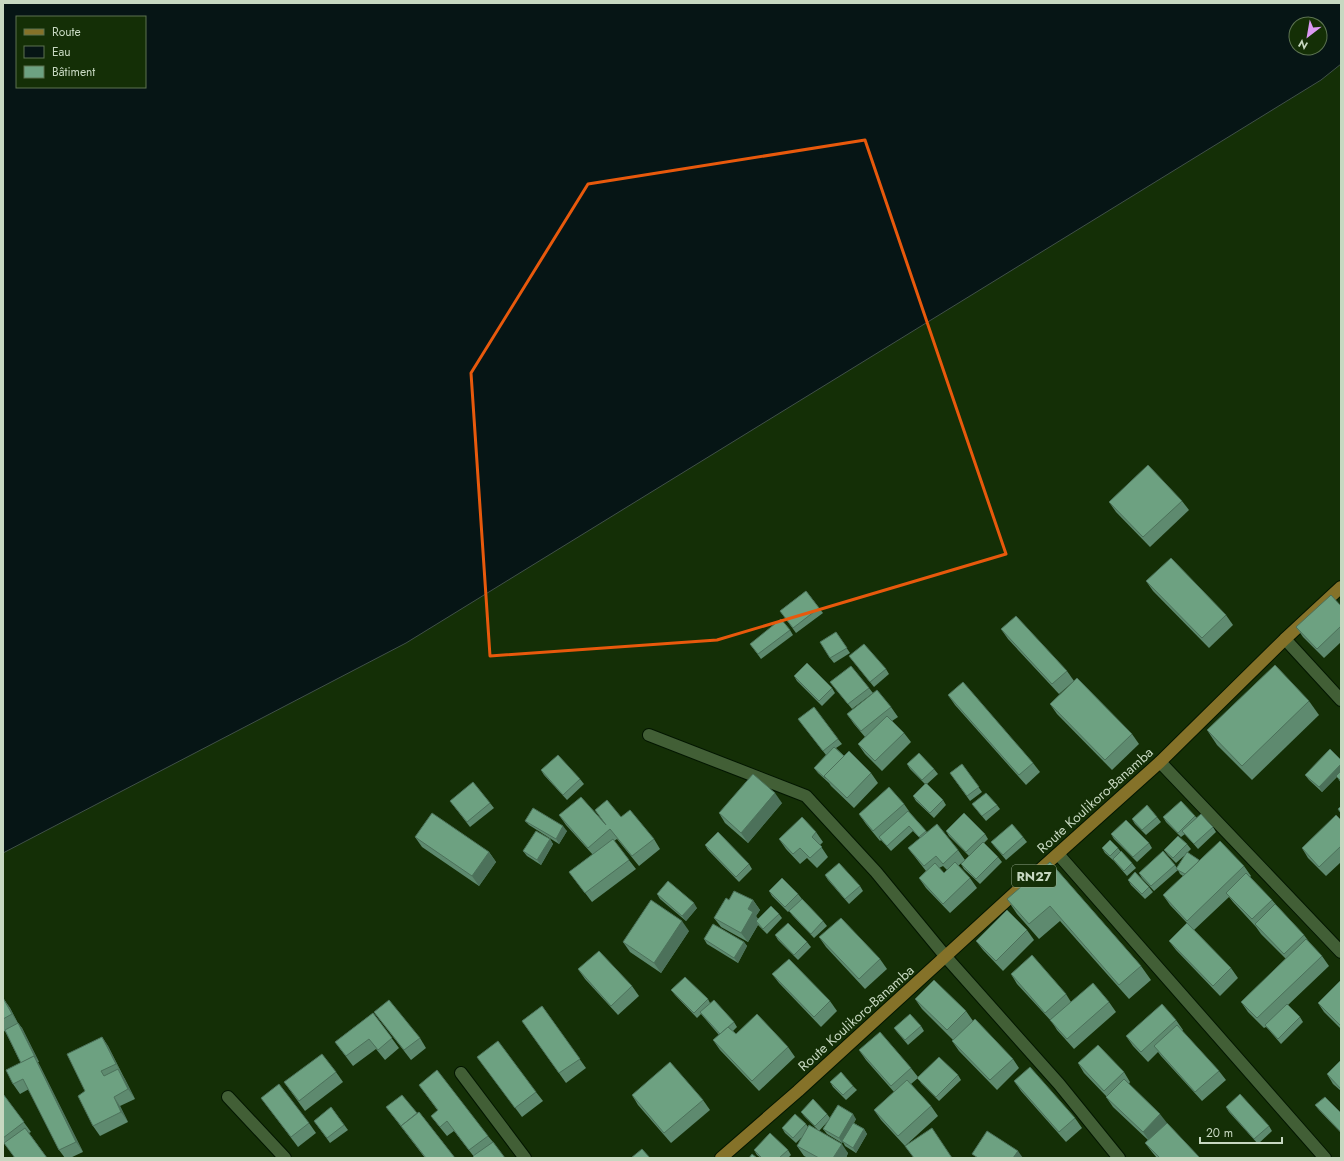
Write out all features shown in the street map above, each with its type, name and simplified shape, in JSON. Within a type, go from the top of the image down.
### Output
[{"type":"main road","name":"Route Koulikoro-Banamba","points":[[721,1158],[798,1091],[1160,762],[1285,639],[1341,587]]},
{"type":"street","points":[[1285,639],[1341,700]]},
{"type":"street","points":[[649,735],[806,796],[876,872],[946,957],[1059,1084],[1118,1158]]},
{"type":"street","points":[[1160,762],[1341,952]]},
{"type":"street","points":[[1058,854],[1325,1158]]},
{"type":"street","points":[[461,1073],[525,1158]]},
{"type":"street","points":[[228,1098],[285,1158]]},
{"type":"highlighted area","points":[[865,140],[1006,554],[717,640],[490,656],[471,373],[588,184]]},
{"type":"water","points":[[3,3],[1341,3],[1341,64],[1321,80],[406,643],[3,853]]},
{"type":"building","points":[[1148,465],[1182,501],[1143,537],[1109,502]]},
{"type":"building","points":[[1171,558],[1226,615],[1202,638],[1146,581]]},
{"type":"building","points":[[806,591],[819,608],[793,628],[780,611]]},
{"type":"building","points":[[1331,595],[1341,606],[1341,626],[1317,649],[1296,627]]},
{"type":"building","points":[[1016,616],[1067,671],[1052,684],[1001,629]]},
{"type":"building","points":[[781,619],[790,630],[758,654],[750,644]]},
{"type":"building","points":[[836,632],[847,648],[830,658],[820,642]]},
{"type":"building","points":[[864,644],[886,669],[870,682],[849,656]]},
{"type":"building","points":[[807,663],[832,688],[819,701],[794,676]]},
{"type":"building","points":[[1275,665],[1309,701],[1242,766],[1207,730]]},
{"type":"building","points":[[851,666],[869,688],[848,704],[830,682]]},
{"type":"building","points":[[1077,678],[1132,734],[1105,760],[1050,704]]},
{"type":"building","points":[[963,682],[1033,763],[1019,775],[948,695]]},
{"type":"building","points":[[877,690],[891,707],[861,731],[847,714]]},
{"type":"building","points":[[814,707],[838,739],[823,751],[798,719]]},
{"type":"building","points":[[887,716],[904,733],[875,761],[858,744]]},
{"type":"building","points":[[834,747],[844,756],[824,776],[825,778],[814,768]]},
{"type":"building","points":[[1330,749],[1341,760],[1341,764],[1319,787],[1305,775]]},
{"type":"building","points":[[849,751],[871,773],[847,798],[824,776]]},
{"type":"building","points":[[919,753],[934,769],[922,780],[907,764]]},
{"type":"building","points":[[558,755],[580,779],[563,795],[541,770]]},
{"type":"building","points":[[962,764],[979,787],[967,796],[950,773]]},
{"type":"building","points":[[1341,771],[1341,781],[1336,776]]},
{"type":"building","points":[[753,774],[775,793],[741,833],[719,813]]},
{"type":"building","points":[[473,782],[490,803],[467,822],[450,801]]},
{"type":"building","points":[[926,783],[943,800],[930,813],[913,796]]},
{"type":"building","points":[[889,787],[904,804],[873,831],[859,814]]},
{"type":"building","points":[[986,793],[997,805],[982,816],[972,804]]},
{"type":"building","points":[[581,797],[606,825],[595,810],[607,800],[621,817],[630,810],[654,839],[632,856],[610,829],[588,848],[559,815]]},
{"type":"building","points":[[1181,801],[1195,816],[1178,833],[1163,817]]},
{"type":"building","points":[[1147,805],[1157,817],[1142,830],[1132,819]]},
{"type":"building","points":[[1341,806],[1341,813],[1338,809]]},
{"type":"building","points":[[533,808],[563,826],[556,839],[525,821]]},
{"type":"building","points":[[908,811],[926,831],[919,837],[909,826],[887,846],[879,837]]},
{"type":"building","points":[[432,813],[489,852],[472,876],[415,837]]},
{"type":"building","points":[[964,813],[985,834],[966,852],[946,831]]},
{"type":"building","points":[[1201,814],[1213,827],[1194,844],[1182,831]]},
{"type":"building","points":[[1336,815],[1341,820],[1341,846],[1319,867],[1302,848]]},
{"type":"building","points":[[802,817],[816,832],[812,837],[822,847],[810,858],[800,848],[793,854],[779,839]]},
{"type":"building","points":[[1126,820],[1149,843],[1133,857],[1111,834]]},
{"type":"building","points":[[937,824],[958,850],[943,864],[936,856],[924,866],[908,848]]},
{"type":"building","points":[[1012,824],[1023,837],[1003,855],[991,842]]},
{"type":"building","points":[[536,831],[550,839],[537,860],[523,851]]},
{"type":"building","points":[[718,832],[749,864],[736,877],[705,845]]},
{"type":"building","points":[[1178,836],[1187,844],[1173,858],[1164,850]]},
{"type":"building","points":[[613,839],[629,860],[585,893],[569,872]]},
{"type":"building","points":[[1110,840],[1118,848],[1110,856],[1102,848]]},
{"type":"building","points":[[1220,841],[1244,866],[1187,921],[1163,895]]},
{"type":"building","points":[[983,842],[998,857],[976,879],[961,864]]},
{"type":"building","points":[[1121,851],[1132,863],[1124,871],[1113,859]]},
{"type":"building","points":[[1163,851],[1175,865],[1151,886],[1139,873]]},
{"type":"building","points":[[1187,852],[1199,860],[1185,874],[1176,869]]},
{"type":"building","points":[[955,862],[970,878],[943,904],[919,878],[935,863],[944,873]]},
{"type":"building","points":[[1050,862],[1141,966],[1119,985],[1050,906],[1029,924],[1007,899]]},
{"type":"building","points":[[839,863],[860,886],[845,899],[825,875]]},
{"type":"building","points":[[1135,872],[1149,887],[1142,894],[1128,880]]},
{"type":"building","points":[[1246,873],[1272,900],[1252,919],[1226,893]]},
{"type":"building","points":[[782,878],[798,894],[785,907],[769,891]]},
{"type":"building","points":[[668,881],[694,903],[682,916],[657,894]]},
{"type":"building","points":[[734,891],[753,900],[748,909],[753,912],[741,933],[714,918],[726,898],[729,900]]},
{"type":"building","points":[[802,899],[823,921],[811,934],[789,911]]},
{"type":"building","points":[[651,900],[682,921],[654,963],[623,942]]},
{"type":"building","points":[[1275,904],[1304,935],[1284,954],[1255,924]]},
{"type":"building","points":[[771,906],[779,914],[763,929],[756,921]]},
{"type":"building","points":[[1007,910],[1027,930],[996,961],[976,941]]},
{"type":"building","points":[[841,918],[880,959],[859,979],[819,937]]},
{"type":"building","points":[[788,923],[807,942],[794,955],[775,935]]},
{"type":"building","points":[[1187,923],[1231,968],[1213,986],[1169,941]]},
{"type":"building","points":[[713,924],[744,942],[734,958],[704,939]]},
{"type":"building","points":[[1306,939],[1322,956],[1257,1018],[1241,1002]]},
{"type":"building","points":[[599,951],[632,986],[611,1006],[578,969]]},
{"type":"building","points":[[1032,955],[1066,994],[1045,1013],[1011,974]]},
{"type":"building","points":[[789,959],[830,1001],[814,1017],[772,974]]},
{"type":"building","points":[[685,977],[708,999],[694,1013],[671,990]]},
{"type":"building","points":[[934,980],[966,1011],[947,1030],[915,999]]},
{"type":"building","points":[[1341,980],[1341,1026],[1318,1003]]},
{"type":"building","points":[[1093,983],[1109,1002],[1067,1039],[1050,1020]]},
{"type":"building","points":[[3,998],[12,1014],[3,1019]]},
{"type":"building","points":[[389,1000],[420,1038],[404,1050],[374,1012]]},
{"type":"building","points":[[714,1000],[734,1022],[720,1034],[700,1012]]},
{"type":"building","points":[[1162,1004],[1176,1020],[1141,1052],[1126,1036]]},
{"type":"building","points":[[1287,1004],[1300,1017],[1278,1039],[1265,1025]]},
{"type":"building","points":[[542,1006],[580,1059],[559,1073],[522,1021]]},
{"type":"building","points":[[373,1013],[392,1038],[378,1050],[369,1039],[346,1056],[335,1042]]},
{"type":"building","points":[[757,1014],[788,1047],[752,1081],[713,1040],[728,1027],[736,1034]]},
{"type":"building","points":[[910,1014],[921,1026],[905,1040],[894,1028]]},
{"type":"building","points":[[975,1019],[1013,1059],[990,1080],[952,1041]]},
{"type":"building","points":[[18,1023],[35,1057],[34,1056],[21,1063],[5,1030]]},
{"type":"building","points":[[1177,1025],[1219,1071],[1195,1092],[1154,1046]]},
{"type":"building","points":[[880,1032],[911,1068],[891,1086],[859,1050]]},
{"type":"building","points":[[102,1037],[116,1064],[101,1071],[104,1076],[118,1069],[128,1089],[114,1097],[121,1112],[93,1126],[78,1096],[85,1091],[67,1054]]},
{"type":"building","points":[[498,1041],[536,1092],[515,1108],[477,1057]]},
{"type":"building","points":[[1098,1045],[1124,1072],[1104,1091],[1078,1063]]},
{"type":"building","points":[[322,1054],[336,1072],[299,1101],[284,1082]]},
{"type":"building","points":[[34,1056],[76,1142],[59,1150],[23,1079],[13,1084],[6,1070]]},
{"type":"building","points":[[939,1057],[958,1075],[936,1097],[917,1078]]},
{"type":"building","points":[[1341,1060],[1341,1089],[1327,1074]]},
{"type":"building","points":[[670,1062],[703,1100],[664,1133],[632,1095]]},
{"type":"building","points":[[1030,1067],[1075,1118],[1059,1132],[1014,1081]]},
{"type":"building","points":[[437,1070],[488,1136],[469,1150],[447,1121],[440,1127],[431,1116],[438,1110],[419,1085]]},
{"type":"building","points":[[841,1072],[853,1086],[843,1095],[830,1082]]},
{"type":"building","points":[[1124,1079],[1160,1114],[1143,1132],[1106,1097]]},
{"type":"building","points":[[907,1080],[931,1106],[898,1136],[874,1110]]},
{"type":"building","points":[[279,1084],[309,1123],[291,1137],[261,1098]]},
{"type":"building","points":[[3,1094],[24,1122],[3,1138]]},
{"type":"building","points":[[1240,1094],[1269,1126],[1254,1139],[1226,1107]]},
{"type":"building","points":[[402,1095],[417,1113],[401,1126],[386,1107]]},
{"type":"building","points":[[1325,1097],[1341,1113],[1341,1132],[1315,1105]]},
{"type":"building","points":[[813,1099],[827,1114],[815,1126],[801,1112]]},
{"type":"building","points":[[838,1105],[853,1114],[839,1138],[823,1129]]},
{"type":"building","points":[[331,1107],[344,1125],[327,1138],[314,1121]]},
{"type":"building","points":[[419,1112],[455,1158],[426,1158],[401,1126]]},
{"type":"building","points":[[795,1114],[806,1124],[793,1138],[782,1128]]},
{"type":"building","points":[[853,1123],[864,1129],[853,1148],[842,1141]]},
{"type":"building","points":[[1167,1123],[1200,1158],[1160,1158],[1145,1143]]},
{"type":"building","points":[[809,1125],[842,1144],[833,1158],[819,1158],[797,1146]]},
{"type":"building","points":[[25,1128],[47,1158],[15,1158],[4,1143]]},
{"type":"building","points":[[932,1128],[952,1158],[914,1158],[905,1146]]},
{"type":"building","points":[[987,1131],[1018,1151],[1013,1158],[978,1158],[972,1154]]},
{"type":"building","points":[[770,1133],[788,1150],[779,1158],[762,1158],[754,1150]]},
{"type":"building","points":[[493,1142],[505,1158],[475,1158],[473,1156]]},
{"type":"building","points":[[642,1149],[650,1158],[631,1158]]},
{"type":"building","points":[[752,1154],[757,1158],[749,1158]]}]
